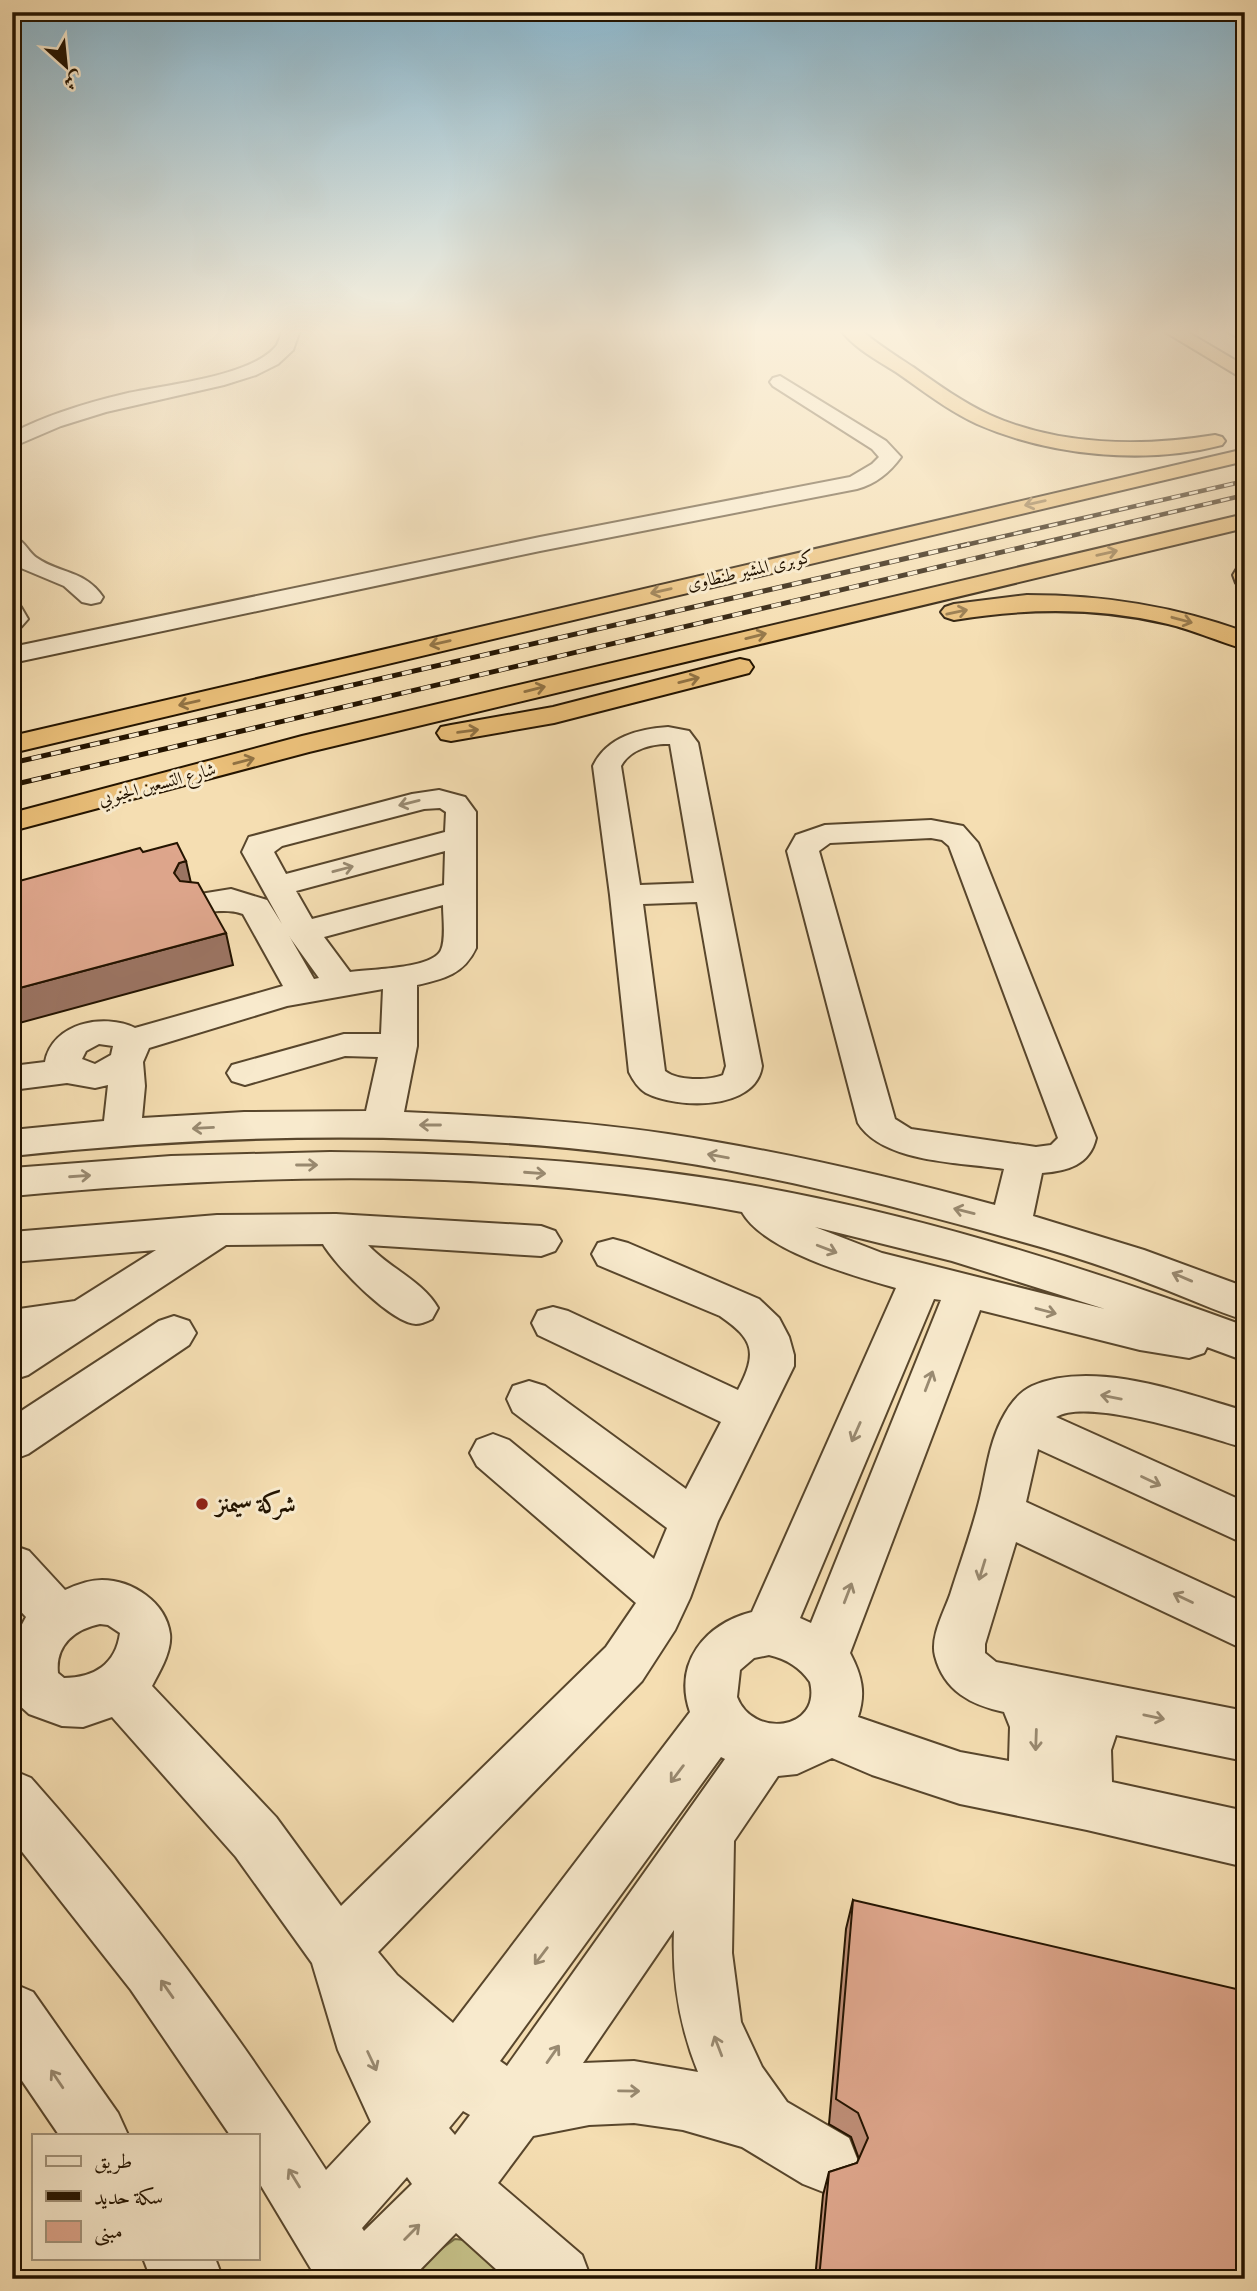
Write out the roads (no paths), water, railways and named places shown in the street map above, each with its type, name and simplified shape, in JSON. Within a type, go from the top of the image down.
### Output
[{"type":"highway","points":[[1046,437],[1125,447],[1191,445],[1235,437]]},
{"type":"highway","name":"كوبرى المشير طنطاوى","points":[[12,745],[857,544],[1245,455]]},
{"type":"highway","points":[[302,746],[1245,521]]},
{"type":"highway","points":[[302,746],[432,736],[528,720],[944,615],[991,606],[1069,603],[1124,608],[1178,619],[1245,641]]},
{"type":"highway","name":"شارع التسعين الجنوبي","points":[[12,822],[302,746]]},
{"type":"street","points":[[15,656],[540,544],[857,482],[880,470],[890,457],[866,437]]},
{"type":"street","points":[[12,544],[29,563],[74,581],[91,597]]},
{"type":"street","points":[[12,612],[15,619],[12,622]]},
{"type":"street","points":[[668,735],[680,737],[684,743],[712,892],[744,1076],[735,1085],[720,1089],[660,1085],[647,1072],[608,762],[614,753],[625,746],[668,735]]},
{"type":"street","points":[[129,1052],[295,995],[341,983],[435,971],[457,956],[461,812],[459,806],[453,802],[434,799],[260,844],[258,852],[303,932],[341,983]]},
{"type":"street","points":[[931,829],[946,830],[961,839],[1077,1138],[1070,1153],[1061,1158],[1049,1161],[1026,1159],[902,1141],[883,1130],[877,1123],[803,851],[811,839],[833,834],[931,829]]},
{"type":"street","points":[[277,886],[459,838]]},
{"type":"street","points":[[303,932],[458,891]]},
{"type":"street","points":[[626,895],[712,892]]},
{"type":"street","points":[[202,908],[240,917],[295,995]]},
{"type":"street","points":[[382,1125],[399,1046],[401,976]]},
{"type":"street","points":[[110,1032],[123,1034],[129,1052],[127,1086],[106,1134],[99,1124],[104,1102],[102,1093],[63,1063],[63,1054],[69,1044],[81,1037],[110,1032]]},
{"type":"street","points":[[245,1073],[344,1045],[399,1046]]},
{"type":"street","points":[[12,1078],[78,1073]]},
{"type":"street","points":[[658,1146],[660,1085]]},
{"type":"street","points":[[12,1143],[218,1127],[444,1125],[658,1146],[907,1235],[1117,1297],[1245,1345]]},
{"type":"street","points":[[1011,1224],[1026,1159]]},
{"type":"street","points":[[12,1182],[167,1169],[365,1165],[555,1175],[651,1184],[753,1182],[883,1191],[1011,1224],[1168,1272],[1245,1304]]},
{"type":"street","points":[[753,1182],[785,1228],[820,1247],[922,1279],[1108,1327],[1178,1339],[1245,1345]]},
{"type":"street","points":[[336,1229],[355,1259],[416,1308]]},
{"type":"street","points":[[12,1247],[217,1230],[336,1229],[541,1241]]},
{"type":"street","points":[[12,1363],[217,1230]]},
{"type":"street","points":[[338,1950],[624,1664],[643,1639],[665,1598],[694,1521],[772,1366],[770,1339],[751,1315],[735,1305],[612,1254]]},
{"type":"street","points":[[769,1632],[922,1279]]},
{"type":"street","points":[[823,1657],[966,1291]]},
{"type":"street","points":[[12,1326],[88,1315]]},
{"type":"street","points":[[553,1323],[748,1415]]},
{"type":"street","points":[[12,1441],[174,1333]]},
{"type":"street","points":[[1245,1430],[1178,1412],[1083,1393],[1063,1394],[1046,1400],[1032,1410],[1023,1422],[1000,1512],[959,1644],[959,1654],[969,1673],[980,1681],[1245,1736]]},
{"type":"street","points":[[529,1399],[694,1521]]},
{"type":"street","points":[[1023,1422],[1245,1524]]},
{"type":"street","points":[[493,1453],[665,1598]]},
{"type":"street","points":[[1000,1512],[1245,1627]]},
{"type":"street","points":[[12,1566],[57,1617]]},
{"type":"street","points":[[100,1602],[121,1606],[136,1615],[144,1632],[144,1650],[136,1670],[119,1687],[100,1698],[80,1703],[60,1702],[45,1694],[34,1682],[30,1665],[38,1640],[57,1617],[79,1606],[100,1602]]},
{"type":"street","points":[[769,1632],[789,1635],[808,1643],[823,1657],[834,1674],[838,1692],[835,1711],[826,1729],[810,1743],[788,1750],[741,1735],[708,1689],[716,1660],[738,1640],[769,1632]]},
{"type":"street","points":[[119,1687],[256,1837],[338,1950],[376,1996],[458,2068],[514,2110]]},
{"type":"street","points":[[1022,1691],[1062,1798]]},
{"type":"street","points":[[1062,1798],[1089,1724],[1109,1707]]},
{"type":"street","points":[[826,1729],[915,1765],[960,1779],[1062,1798],[1245,1839]]},
{"type":"street","points":[[362,2279],[413,2231],[455,2186],[514,2110],[706,1836],[741,1735]]},
{"type":"street","points":[[322,2223],[410,2127],[741,1735]]},
{"type":"street","points":[[12,1797],[68,1860],[157,1975],[250,2108],[355,2279]]},
{"type":"street","points":[[706,1836],[702,1964],[707,2008],[716,2043],[729,2072],[745,2100],[765,2125]]},
{"type":"street","points":[[338,1950],[356,2025],[388,2094],[410,2127],[455,2186],[558,2279]]},
{"type":"street","points":[[12,2013],[95,2134]]},
{"type":"street","points":[[514,2110],[577,2095],[649,2091],[738,2114],[765,2125],[826,2161]]},
{"type":"street","points":[[177,2260],[190,2279]]},
{"type":"railway","points":[[961,546],[1245,481]]},
{"type":"railway","points":[[1028,546],[1245,495]]},
{"type":"railway","points":[[12,763],[969,544]]},
{"type":"railway","points":[[12,785],[1036,544]]},
{"type":"place","name":"شركة سيمنز","points":[[202,1504]]}]
